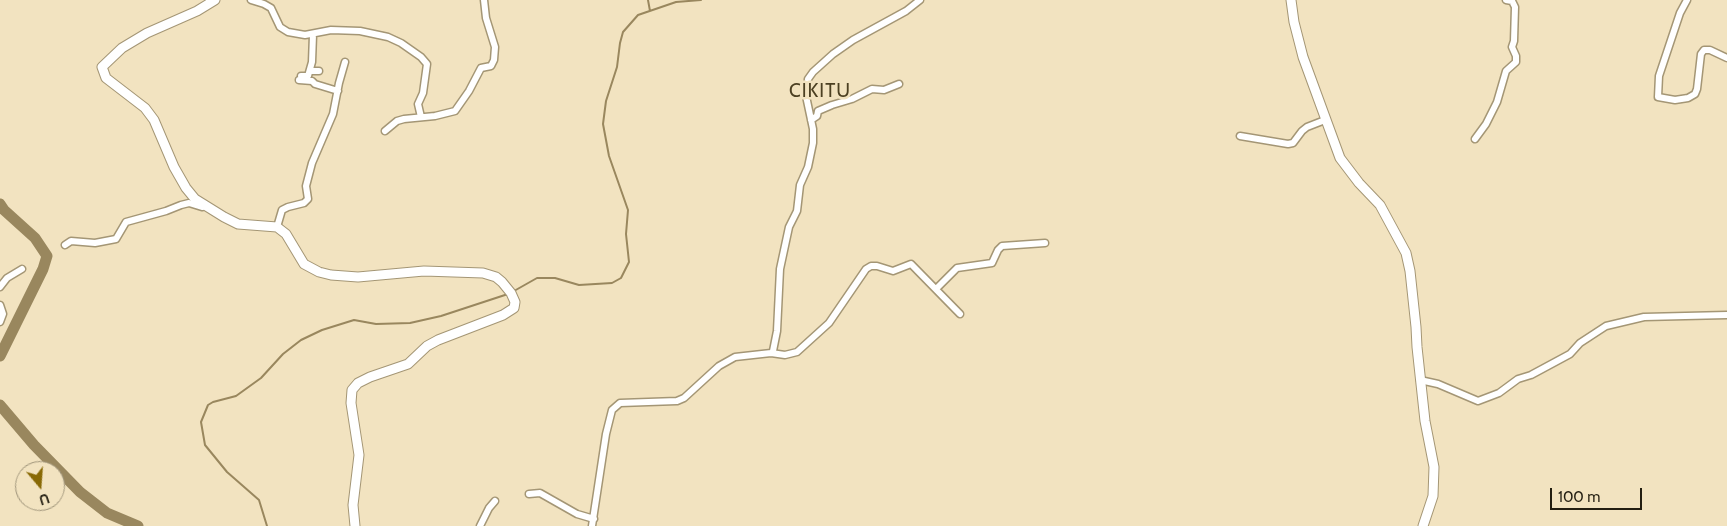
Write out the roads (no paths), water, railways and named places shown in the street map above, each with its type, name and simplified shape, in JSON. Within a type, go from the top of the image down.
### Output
[{"type":"main road","points":[[214,0],[197,11],[147,33],[122,48],[102,67],[106,78],[138,102],[149,114],[159,130],[174,167],[195,199],[238,224],[277,226],[286,234],[304,264],[331,276],[371,277],[424,271],[483,273],[496,277],[507,287],[514,299],[514,308],[438,340],[427,346],[408,364],[370,377],[358,383],[352,390],[351,403],[359,455],[353,506],[355,526]]},
{"type":"main road","points":[[1291,0],[1294,22],[1303,57],[1340,158],[1359,183],[1380,205],[1394,235],[1402,243],[1406,253],[1410,271],[1425,421],[1434,467],[1433,496],[1423,526]]},
{"type":"street","points":[[251,0],[271,8],[280,27],[288,32],[306,36],[319,32],[344,30],[379,34],[400,43],[421,57],[427,64],[423,92],[418,104],[421,117]]},
{"type":"street","points":[[385,132],[397,121],[435,116],[455,111],[469,91],[481,68],[491,66],[494,60],[495,47],[486,18],[484,0]]},
{"type":"street","points":[[771,354],[777,331],[780,269],[790,227],[797,211],[800,185],[808,167],[813,143],[813,129],[806,96],[807,86],[813,72],[833,54],[853,40],[906,11],[920,0]]},
{"type":"street","points":[[1475,139],[1486,124],[1497,102],[1506,71],[1516,62],[1516,56],[1512,47],[1514,41],[1515,7],[1512,2],[1506,0]]},
{"type":"street","points":[[1687,0],[1680,13],[1659,76],[1658,97],[1675,100],[1688,98],[1694,94],[1697,89],[1701,54],[1704,50],[1710,50],[1727,58]]},
{"type":"street","points":[[313,35],[310,71],[308,76],[300,78],[312,81],[319,78]]},
{"type":"street","points":[[277,226],[282,210],[306,201],[308,195],[306,186],[312,163],[321,138],[330,121],[345,62]]},
{"type":"street","points":[[310,71],[338,91]]},
{"type":"street","points":[[811,120],[817,116],[818,111],[852,99],[872,89],[884,90],[899,84]]},
{"type":"street","points":[[1240,136],[1288,144],[1292,143],[1308,127],[1325,120]]},
{"type":"street","points":[[65,244],[71,241],[95,243],[116,239],[126,222],[189,203],[210,209]]},
{"type":"street","points":[[936,289],[957,268],[992,263],[1002,246],[1045,243]]},
{"type":"street","points":[[529,494],[540,493],[593,523],[606,434],[612,410],[616,405],[626,402],[677,401],[684,398],[727,361],[744,355],[784,355],[797,352],[829,323],[866,269],[871,266],[893,271],[911,264],[960,314]]},
{"type":"street","points":[[0,287],[7,278],[22,270]]},
{"type":"street","points":[[0,305],[3,314],[0,322]]},
{"type":"street","points":[[1420,380],[1438,384],[1478,401],[1499,393],[1518,380],[1570,354],[1580,343],[1606,326],[1630,319],[1650,316],[1727,315]]},
{"type":"street","points":[[480,526],[488,508],[495,501]]},
{"type":"waterway","points":[[648,0],[650,11]]},
{"type":"waterway","points":[[514,291],[537,278],[555,278],[579,285],[612,283],[621,278],[629,262],[626,234],[628,210],[609,156],[603,124],[606,101],[617,67],[623,32],[638,15],[676,2],[701,0]]},
{"type":"waterway","points":[[0,204],[4,210],[35,238],[47,256],[43,269],[0,356]]},
{"type":"waterway","points":[[267,526],[259,500],[227,472],[205,445],[201,422],[208,405],[236,396],[261,378],[283,354],[301,340],[322,330],[354,320],[376,324],[410,323],[441,316],[508,294]]},
{"type":"waterway","points":[[0,405],[34,445],[80,492],[107,513],[138,526]]},
{"type":"district","name":"CIKITU","points":[[820,91]]}]
